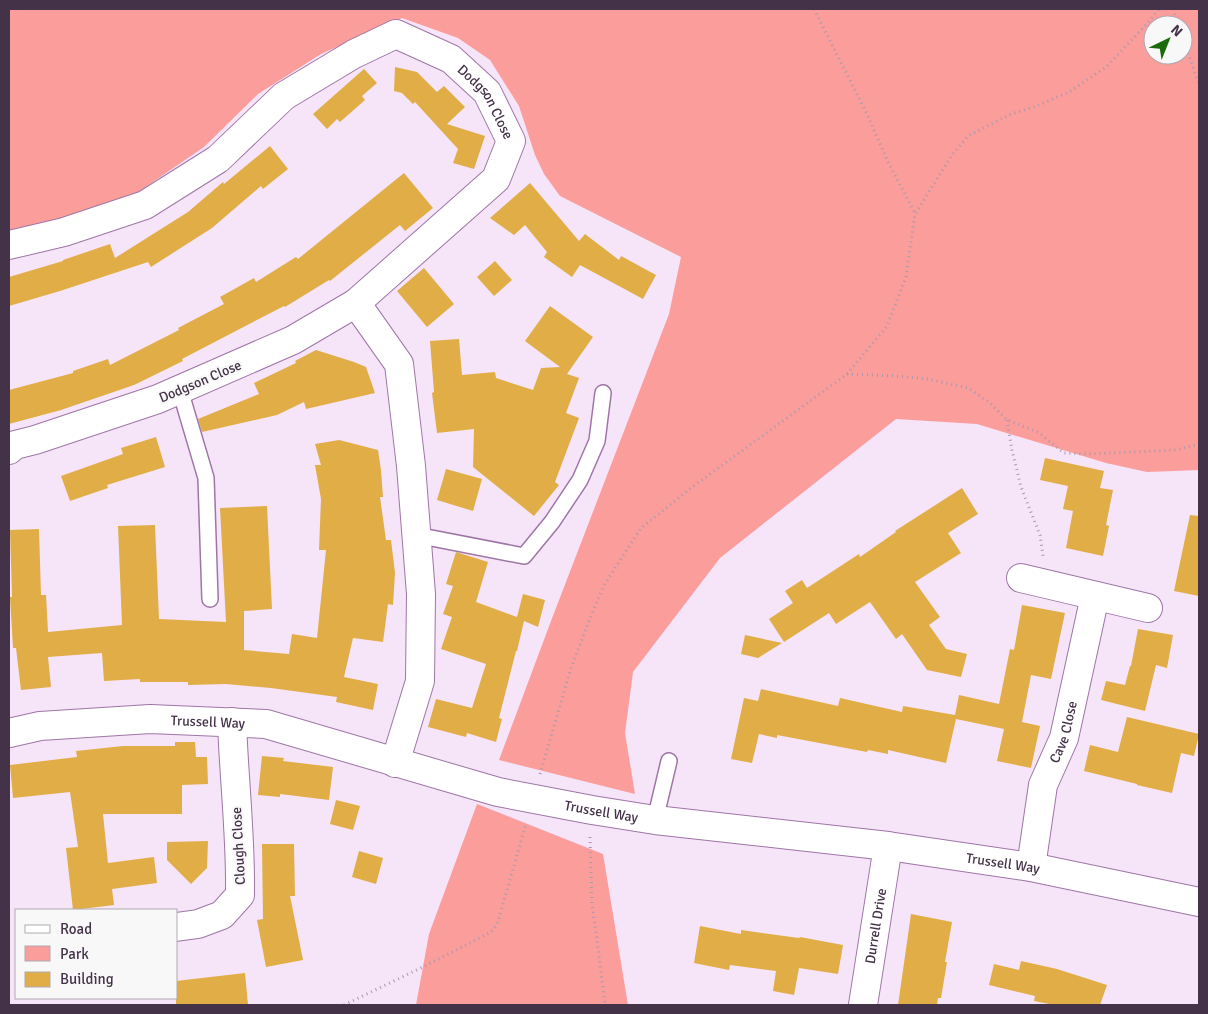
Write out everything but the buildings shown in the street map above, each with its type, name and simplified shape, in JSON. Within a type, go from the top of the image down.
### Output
[{"type":"street","name":"Dodgson Close","points":[[9,244],[64,232],[145,205],[218,159],[284,96],[354,54],[396,34],[451,59],[487,92],[511,141],[496,179],[356,303],[293,340],[158,400],[16,445],[9,450]]},
{"type":"street","points":[[356,303],[399,364],[411,466],[420,594],[420,681],[395,763]]},
{"type":"street","points":[[1031,581],[1148,608]]},
{"type":"street","name":"Cave Close","points":[[1030,867],[1043,785],[1064,738],[1095,596]]},
{"type":"street","name":"Trussell Way","points":[[9,733],[40,726],[150,719],[266,724],[498,792],[592,810],[655,820],[888,846],[1030,867],[1199,902]]},
{"type":"street","name":"Clough Close","points":[[178,927],[198,924],[222,915],[240,895],[241,862],[234,780],[232,722]]},
{"type":"street","name":"Durrell Drive","points":[[862,1005],[888,846]]},
{"type":"lane","points":[[180,390],[206,478],[210,599]]},
{"type":"lane","points":[[416,536],[524,556],[552,522],[580,480],[596,441],[603,393]]},
{"type":"lane","points":[[655,820],[669,761]]},
{"type":"path","points":[[814,9],[915,214]]},
{"type":"path","points":[[641,528],[691,488],[847,374],[887,326],[906,277],[915,214],[952,155],[968,136],[1011,114],[1034,107],[1069,92],[1106,67],[1146,26],[1159,9]]},
{"type":"path","points":[[1192,65],[1199,84]]},
{"type":"path","points":[[847,374],[928,379],[968,388],[989,402],[1007,420],[1038,432],[1064,453],[1087,454],[1176,450],[1199,444]]},
{"type":"path","points":[[1007,420],[1021,487],[1040,535],[1044,563],[1031,581]]},
{"type":"path","points":[[592,810],[590,842],[592,905],[598,939],[605,1005]]},
{"type":"green space","points":[[9,9],[1199,9],[1199,470],[1147,472],[1106,463],[977,424],[896,419],[720,558],[633,672],[625,733],[635,794],[499,760],[669,314],[681,257],[560,196],[544,174],[535,155],[519,106],[490,60],[458,38],[402,18],[321,54],[258,94],[204,147],[131,197],[9,236]]},
{"type":"green space","points":[[477,804],[603,854],[628,1005],[416,1005],[429,934]]}]
